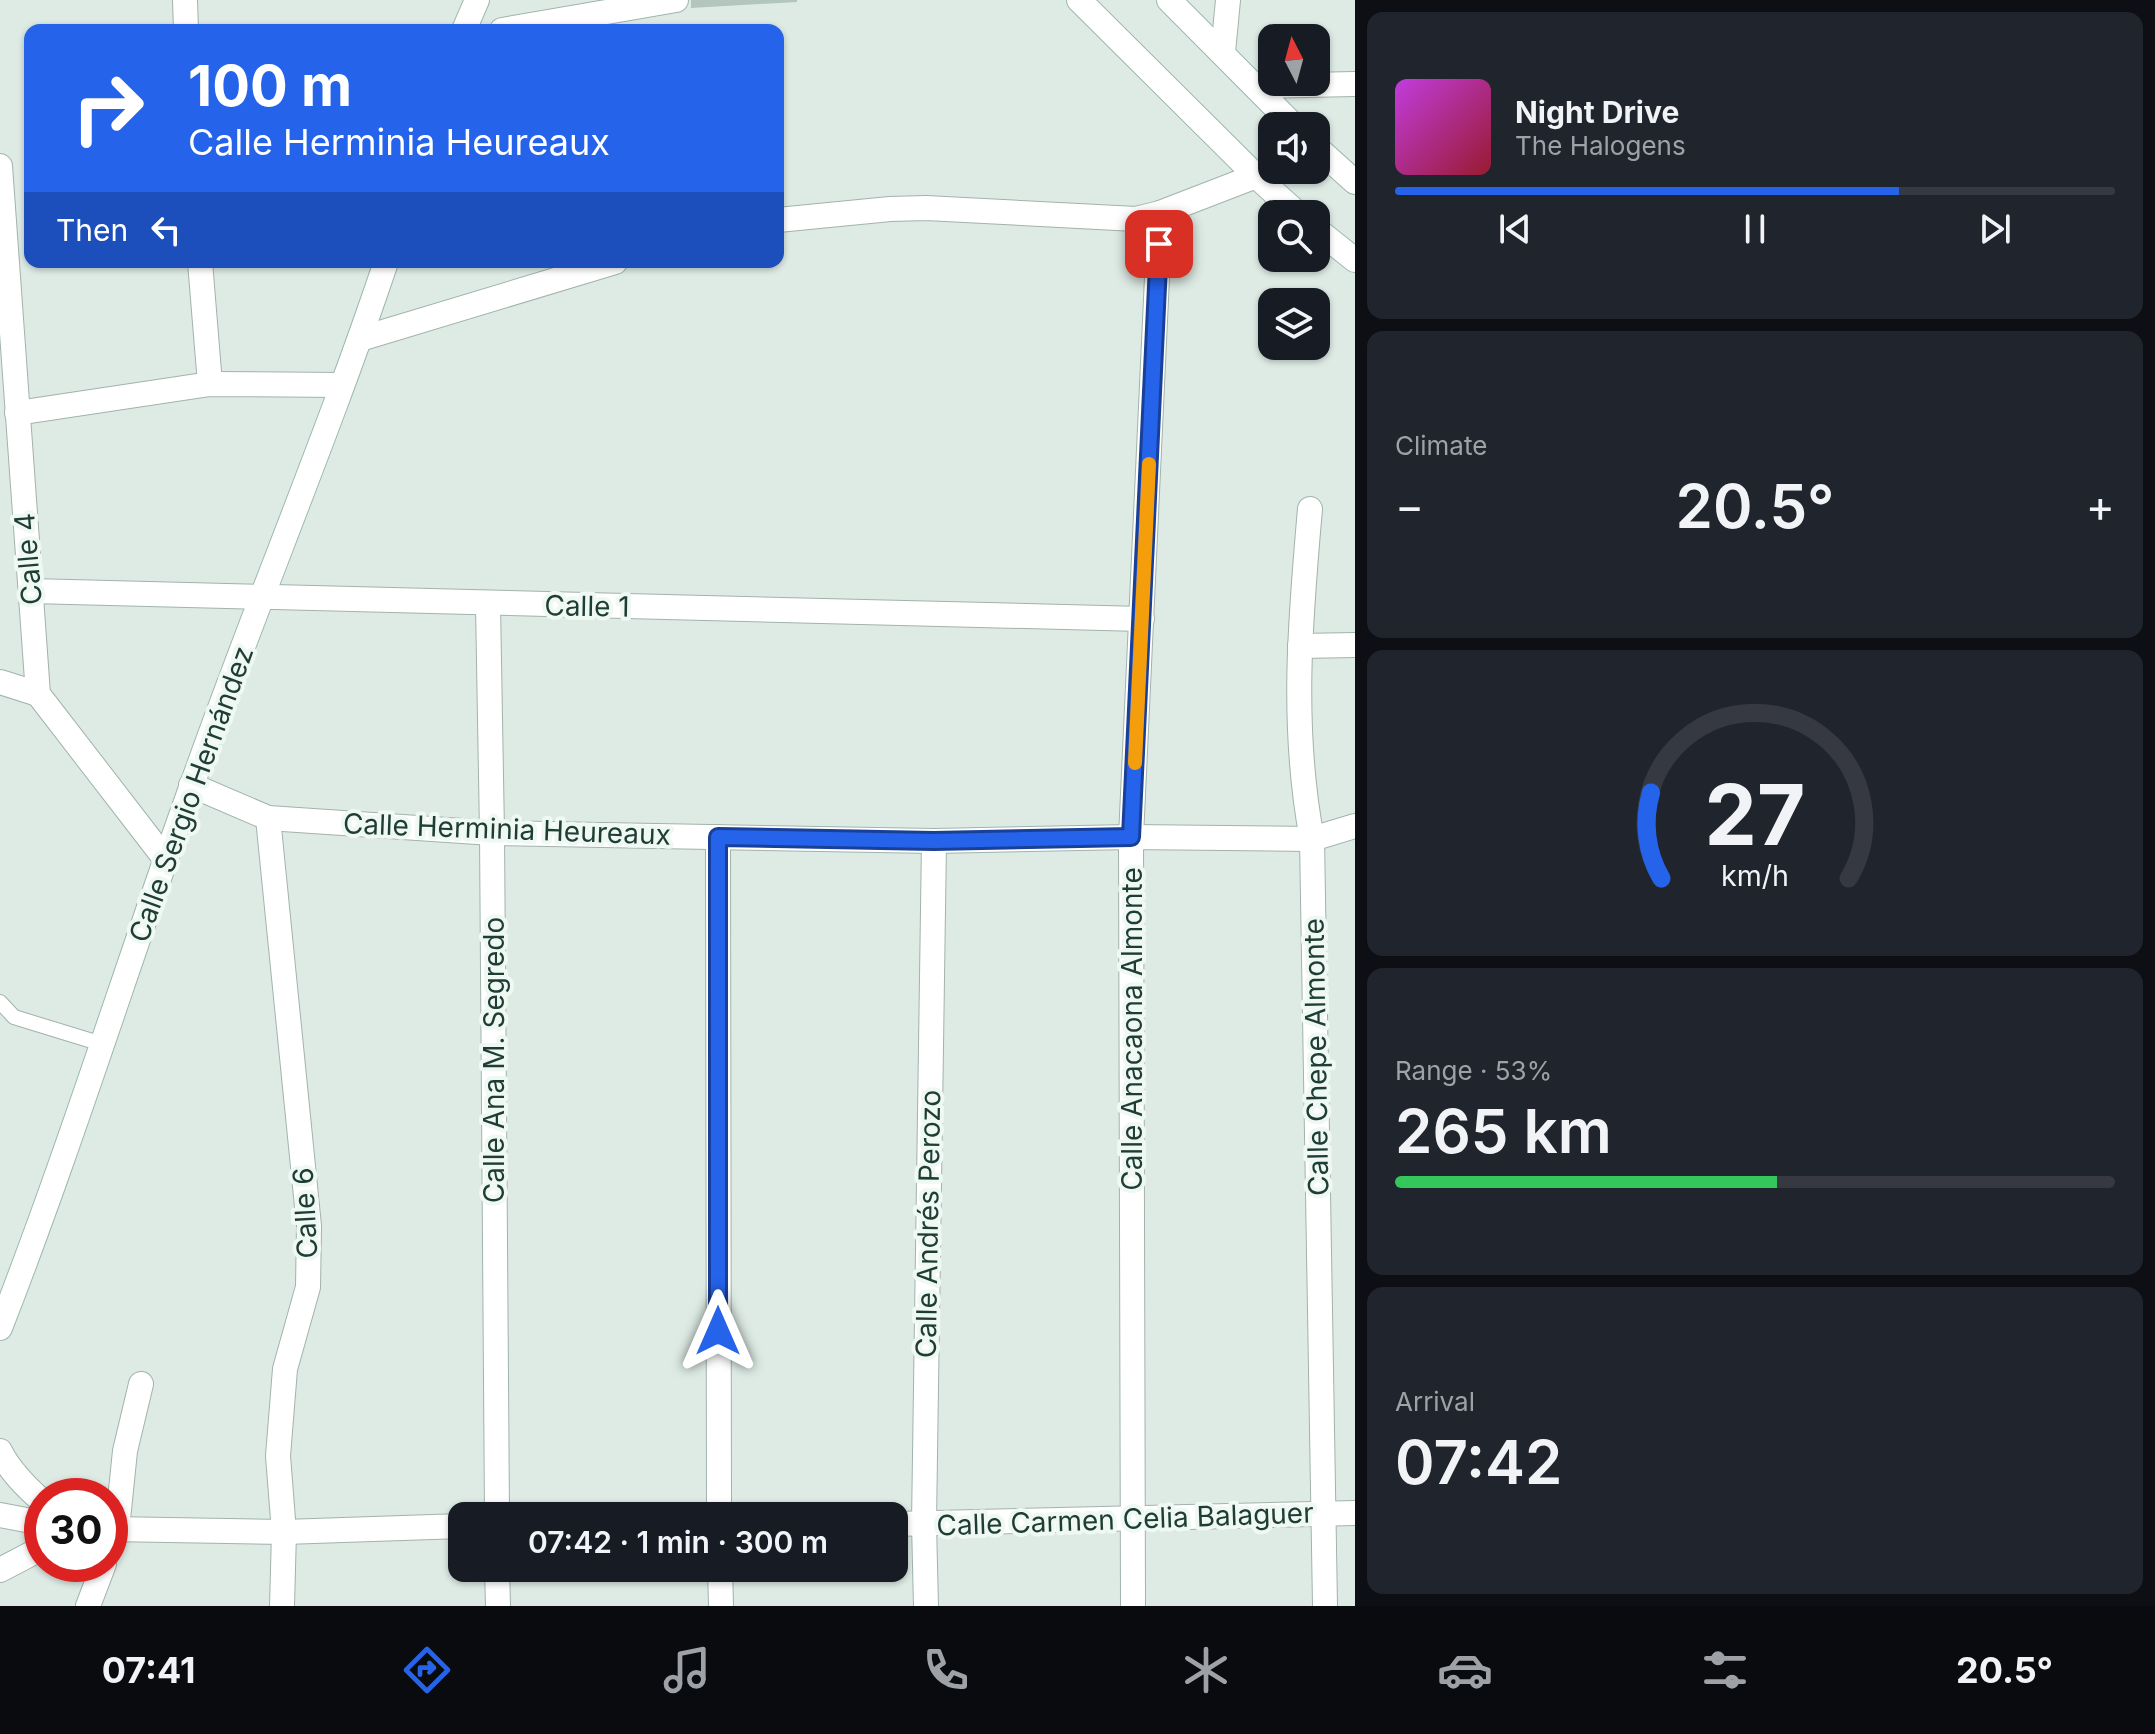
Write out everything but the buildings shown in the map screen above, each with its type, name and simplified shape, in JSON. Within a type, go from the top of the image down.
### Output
[{"type":"street","points":[[185,0],[186,24]]},
{"type":"street","points":[[467,24],[477,0]]},
{"type":"street","points":[[537,24],[676,0]]},
{"type":"street","points":[[1079,0],[1283,200]]},
{"type":"street","points":[[1169,0],[1281,112]]},
{"type":"street","points":[[1223,52],[1228,0]]},
{"type":"street","points":[[1256,86],[1355,84]]},
{"type":"street","points":[[1330,160],[1355,182]]},
{"type":"street","name":"Calle 4","points":[[0,166],[38,694]]},
{"type":"street","points":[[784,219],[890,209],[961,209],[1142,218],[1256,176]]},
{"type":"street","name":"Calle Anacaona Almonte","points":[[1133,1606],[1131,837],[1160,213]]},
{"type":"street","points":[[1330,240],[1355,260]]},
{"type":"street","points":[[200,268],[210,384]]},
{"type":"street","name":"Calle Sergio Hernández","points":[[0,1328],[6,1289],[102,1044],[191,785],[384,268]]},
{"type":"street","points":[[360,339],[595,268]]},
{"type":"street","points":[[17,413],[210,384],[342,385]]},
{"type":"street","name":"Calle Chepe Almonte","points":[[1310,509],[1300,646],[1300,751],[1312,839],[1325,1606]]},
{"type":"street","name":"Calle 1","points":[[31,591],[1142,619]]},
{"type":"street","name":"Calle Ana M. Segredo","points":[[488,604],[497,1502]]},
{"type":"street","points":[[1300,646],[1355,645]]},
{"type":"street","points":[[0,682],[38,694],[166,860]]},
{"type":"street","name":"Calle Herminia Heureaux","points":[[191,785],[268,818],[492,833],[934,841],[1131,837],[1312,839],[1355,826]]},
{"type":"street","name":"Calle 6","points":[[268,818],[309,1226],[308,1287],[285,1369],[280,1427],[278,1456],[284,1532],[282,1606]]},
{"type":"street","points":[[718,837],[719,1502]]},
{"type":"street","name":"Calle Andrés Perozo","points":[[926,1606],[924,1524],[934,841]]},
{"type":"street","points":[[121,1478],[141,1384]]},
{"type":"street","points":[[0,1451],[24,1485]]},
{"type":"street","name":"Calle Carmen Celia Balaguer","points":[[908,1524],[1355,1513]]},
{"type":"street","points":[[0,1515],[24,1520]]},
{"type":"street","points":[[128,1535],[448,1526]]},
{"type":"street","points":[[0,1570],[24,1557]]},
{"type":"street","points":[[88,1606],[97,1582]]},
{"type":"street","points":[[497,1582],[498,1606]]},
{"type":"street","points":[[720,1582],[721,1606]]},
{"type":"lane","points":[[0,1002],[14,1017],[102,1044]]},
{"type":"slow traffic","points":[[1135,763],[1149,464]]},
{"type":"route","points":[[718,1331],[718,837],[934,841],[1131,837],[1159,244]]}]
